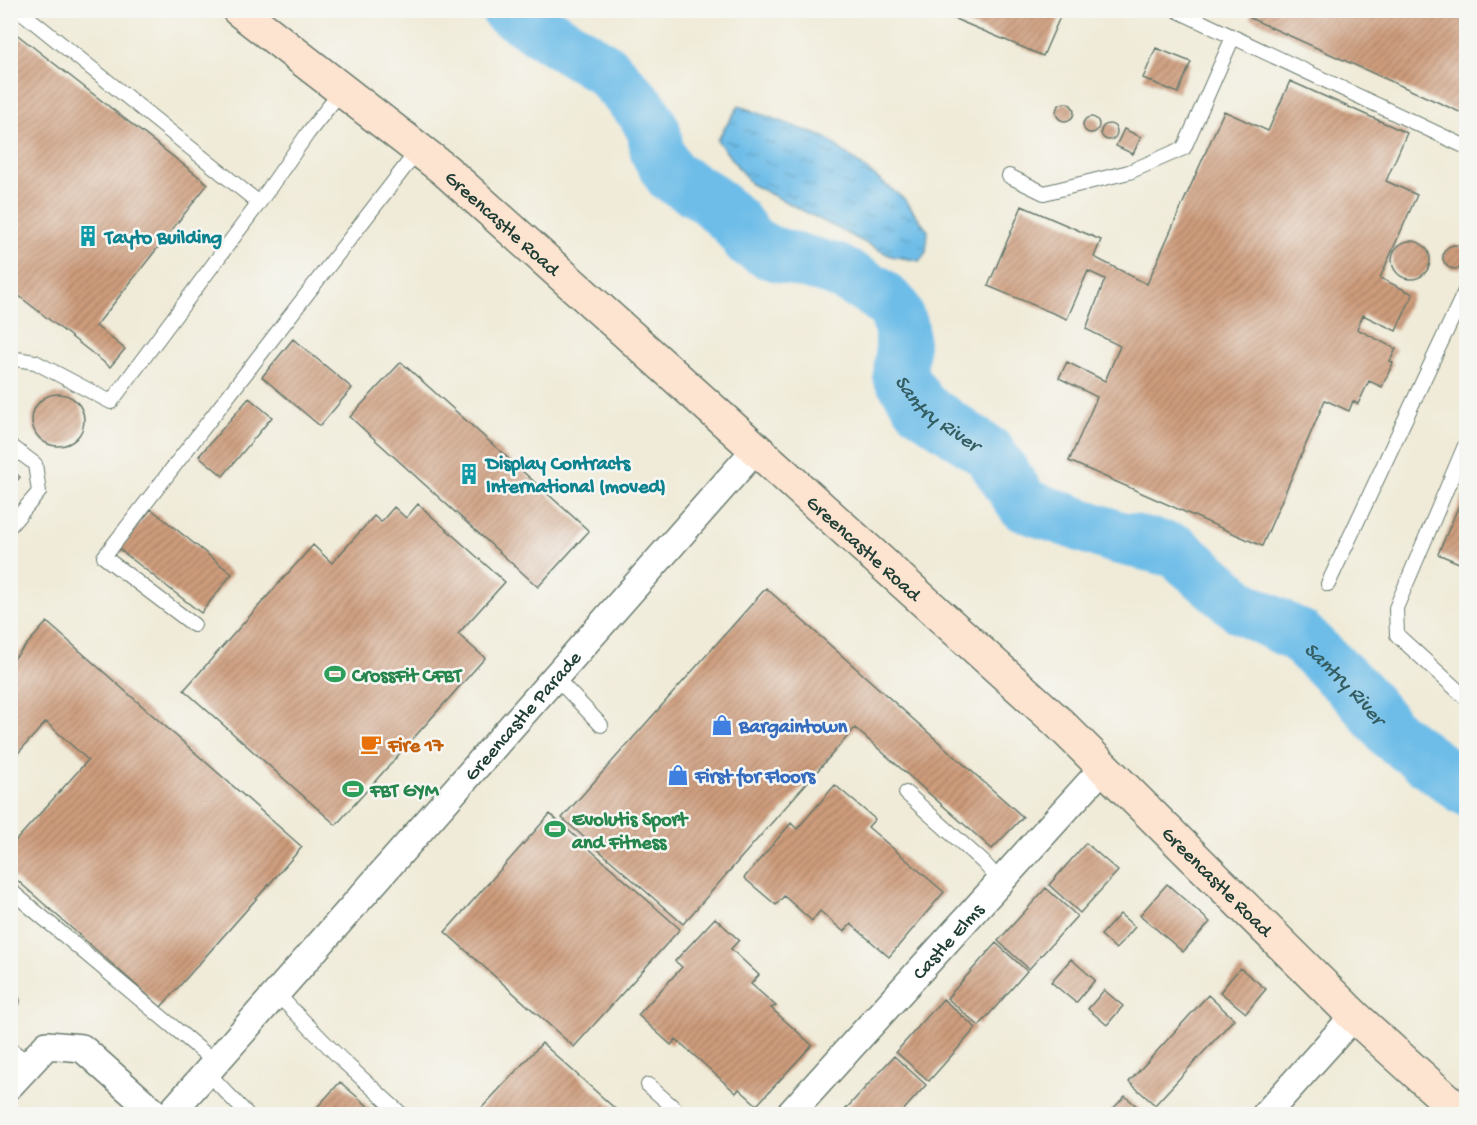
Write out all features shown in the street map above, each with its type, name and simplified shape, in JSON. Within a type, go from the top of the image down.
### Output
[{"type":"street","name":"Greencastle Road","points":[[239,10],[454,178],[756,449],[1059,723],[1354,1016],[1462,1114]]},
{"type":"street","name":"Greencastle Parade","points":[[170,1114],[756,449]]},
{"type":"street","name":"Castle Elms","points":[[790,1114],[1104,767]]},
{"type":"street","points":[[1266,1114],[1354,1016]]},
{"type":"street","points":[[10,1085],[20,1057],[47,1045],[82,1048],[156,1114]]},
{"type":"lane","points":[[19,10],[259,203]]},
{"type":"lane","points":[[1176,10],[1467,147]]},
{"type":"lane","points":[[1009,177],[1044,193],[1129,172],[1185,148],[1233,37]]},
{"type":"lane","points":[[10,358],[35,362],[111,402],[342,90]]},
{"type":"lane","points":[[195,625],[104,557],[418,150]]},
{"type":"lane","points":[[1328,584],[1467,289]]},
{"type":"lane","points":[[1467,443],[1395,608],[1397,635],[1467,698]]},
{"type":"lane","points":[[10,445],[36,464],[39,492],[10,526]]},
{"type":"lane","points":[[555,677],[601,725]]},
{"type":"lane","points":[[906,793],[983,862],[1000,881]]},
{"type":"lane","points":[[10,890],[211,1067],[247,1114]]},
{"type":"lane","points":[[276,993],[343,1061],[400,1114]]},
{"type":"lane","points":[[648,1085],[681,1114]]},
{"type":"water","points":[[739,106],[826,138],[905,200],[928,231],[926,252],[920,261],[891,256],[751,184],[717,140]]},
{"type":"building","points":[[951,10],[1063,10],[1043,56],[948,16]]},
{"type":"building","points":[[1253,10],[1466,10],[1466,109],[1464,114],[1250,18]]},
{"type":"building","name":"Tayto Building","points":[[10,29],[208,184],[96,326],[125,349],[110,367],[10,289]]},
{"type":"building","points":[[1156,48],[1191,62],[1178,93],[1143,78]]},
{"type":"building","points":[[1290,81],[1407,133],[1386,181],[1417,195],[1380,278],[1413,294],[1396,331],[1363,315],[1357,329],[1396,349],[1390,361],[1393,363],[1382,387],[1369,381],[1358,404],[1353,401],[1349,411],[1325,400],[1262,546],[1069,461],[1097,397],[1059,378],[1067,362],[1105,381],[1120,346],[1086,329],[1105,279],[1088,271],[1067,319],[988,286],[1022,206],[1101,240],[1094,257],[1147,284],[1224,111],[1268,131]]},
{"type":"building","points":[[1065,103],[1071,106],[1074,112],[1071,118],[1065,121],[1059,118],[1056,112],[1059,106]]},
{"type":"building","points":[[1088,117],[1094,117],[1099,125],[1097,131],[1088,133],[1083,128],[1083,122]]},
{"type":"building","points":[[1106,124],[1112,124],[1117,132],[1115,138],[1106,140],[1101,135],[1101,129]]},
{"type":"building","points":[[1124,129],[1141,137],[1133,154],[1116,146]]},
{"type":"building","points":[[1411,241],[1425,246],[1430,260],[1425,274],[1411,279],[1397,274],[1392,260],[1397,246]]},
{"type":"building","points":[[1455,245],[1464,248],[1467,257],[1464,266],[1455,269],[1446,266],[1443,257],[1446,248]]},
{"type":"building","points":[[293,339],[352,388],[320,426],[262,377]]},
{"type":"building","name":"Display Contracts International (moved)","points":[[401,362],[589,531],[538,587],[350,417]]},
{"type":"building","points":[[53,394],[63,394],[73,398],[80,405],[84,420],[80,435],[73,442],[63,446],[53,446],[43,442],[36,435],[32,425],[32,415],[36,405],[43,398]]},
{"type":"building","points":[[249,398],[272,417],[223,476],[199,456]]},
{"type":"building","points":[[10,469],[20,477],[10,489]]},
{"type":"building","points":[[1466,489],[1466,566],[1438,554]]},
{"type":"building","name":"CrossFit CFBT","points":[[418,504],[505,582],[458,634],[485,658],[336,825],[184,690],[313,545],[332,563],[374,516],[381,522],[394,507],[406,518]]},
{"type":"building","points":[[151,509],[232,574],[201,613],[119,549]]},
{"type":"building","points":[[766,588],[1023,817],[992,849],[855,728],[683,924],[562,818]]},
{"type":"building","points":[[47,622],[302,847],[161,1007],[10,874],[10,847],[88,760],[46,722],[10,762],[10,663]]},
{"type":"building","points":[[835,785],[875,819],[868,827],[944,892],[889,957],[851,924],[844,932],[820,911],[812,921],[784,896],[776,905],[744,878],[791,823],[797,829]]},
{"type":"building","points":[[550,814],[680,929],[574,1047],[445,932]]},
{"type":"building","points":[[1086,843],[1118,871],[1080,913],[1049,885]]},
{"type":"building","points":[[1167,884],[1210,922],[1183,952],[1140,915]]},
{"type":"building","points":[[1046,888],[1077,916],[1029,969],[998,941]]},
{"type":"building","points":[[1120,914],[1135,927],[1116,949],[1101,935]]},
{"type":"building","points":[[715,918],[739,940],[731,949],[759,975],[751,984],[776,1006],[771,1008],[812,1045],[757,1105],[739,1089],[736,1093],[676,1039],[671,1045],[638,1015],[682,967],[675,961]]},
{"type":"building","points":[[996,943],[1027,971],[979,1026],[947,998]]},
{"type":"building","points":[[1071,959],[1095,980],[1076,1003],[1051,982]]},
{"type":"building","points":[[1240,968],[1266,989],[1246,1013],[1220,992]]},
{"type":"building","points":[[1104,990],[1123,1006],[1107,1025],[1088,1009]]},
{"type":"building","points":[[1208,995],[1234,1019],[1155,1105],[1129,1082]]},
{"type":"building","points":[[943,999],[976,1028],[929,1081],[896,1052]]},
{"type":"building","points":[[542,1043],[621,1114],[476,1114]]},
{"type":"building","points":[[894,1056],[926,1085],[900,1114],[847,1114],[844,1111]]},
{"type":"building","points":[[340,1082],[377,1114],[311,1114]]},
{"type":"building","points":[[1125,1096],[1146,1114],[1108,1114]]},
{"type":"waterway","name":"Santry River","points":[[508,10],[606,70],[643,111],[654,131],[657,152],[671,176],[707,197],[735,222],[749,241],[768,252],[835,270],[876,292],[893,307],[902,328],[900,376],[921,407],[990,454],[1024,505],[1116,537],[1176,551],[1243,608],[1299,636],[1359,694],[1393,735],[1466,789]]},
{"type":"place","name":"Tayto Building","points":[[88,236]]},
{"type":"place","name":"Display Contracts International (moved)","points":[[469,474]]},
{"type":"place","name":"CrossFit CFBT","points":[[335,674]]},
{"type":"place","name":"Bargaintown","points":[[722,725]]},
{"type":"place","name":"Fire 17","points":[[371,744]]},
{"type":"place","name":"First for Floors","points":[[678,775]]},
{"type":"place","name":"FBT GYM","points":[[353,789]]},
{"type":"place","name":"Evolutis Sport and Fitness","points":[[555,829]]}]
